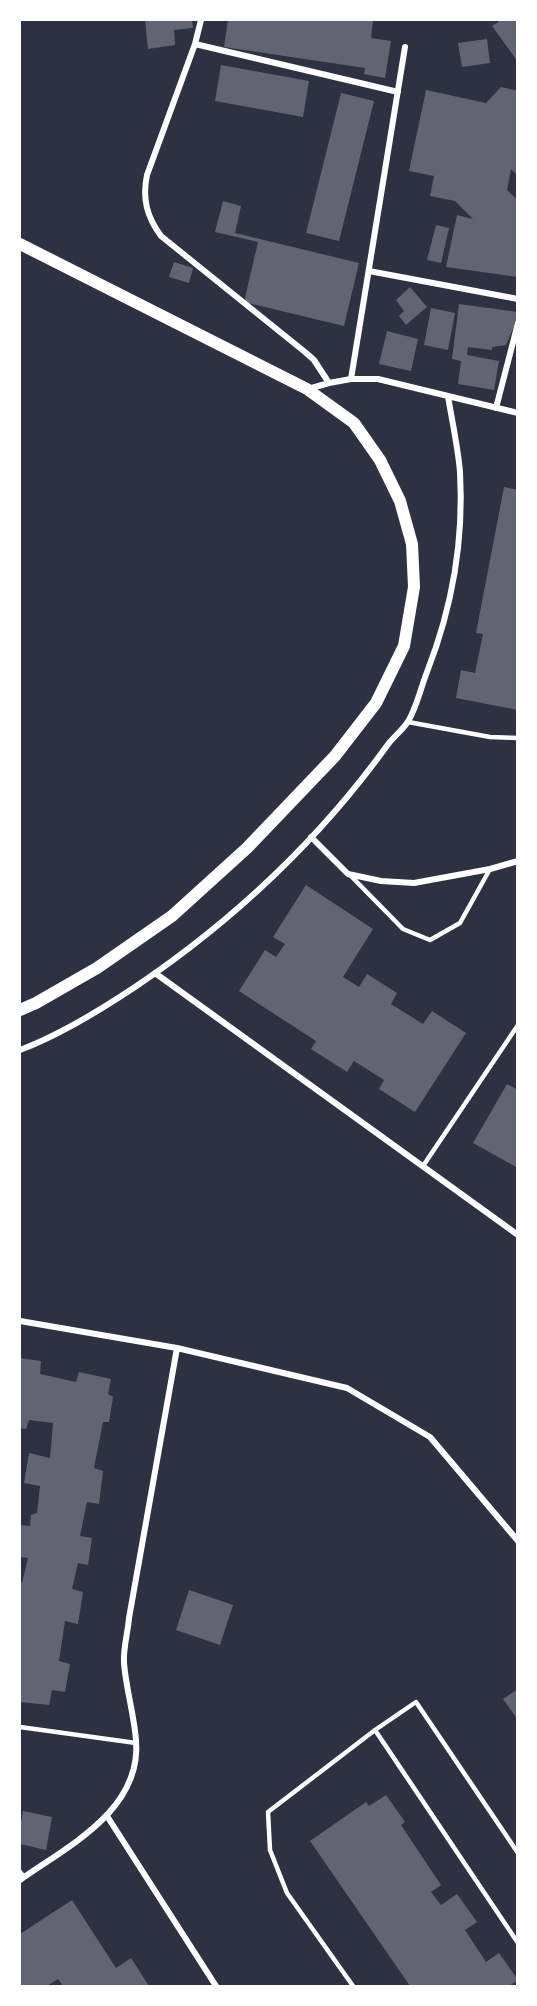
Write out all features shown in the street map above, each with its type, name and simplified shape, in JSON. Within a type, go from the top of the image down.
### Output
[{"type":"main road","points":[[20,244],[307,389],[354,423],[380,460],[400,501],[412,544],[414,587],[404,646],[376,703],[335,756],[247,848],[172,916],[97,968],[20,1010]]},
{"type":"street","points":[[201,20],[195,44],[147,175],[144,194],[148,214],[161,237],[305,352],[314,360],[329,382]]},
{"type":"street","points":[[195,44],[398,92]]},
{"type":"street","points":[[351,379],[405,47]]},
{"type":"street","points":[[369,271],[518,298]]},
{"type":"street","points":[[496,408],[518,323]]},
{"type":"street","points":[[307,389],[329,382],[378,379],[518,413]]},
{"type":"street","points":[[20,1050],[89,1016],[155,973],[229,915],[278,872],[311,837],[366,777],[391,741],[408,722],[445,620],[454,584],[459,546],[460,470],[448,396]]},
{"type":"street","points":[[311,837],[348,874],[381,881],[414,883],[490,869],[518,861]]},
{"type":"street","points":[[155,973],[518,1235]]},
{"type":"street","points":[[20,1321],[177,1348],[347,1388],[430,1437],[518,1541]]},
{"type":"street","points":[[21,1876],[92,1829],[107,1816],[120,1800],[129,1781],[136,1743],[124,1660],[131,1607],[177,1348]]},
{"type":"street","points":[[107,1816],[216,1986]]},
{"type":"lane","points":[[408,722],[490,737],[518,738]]},
{"type":"lane","points":[[348,874],[404,929],[430,940],[460,923],[490,869]]},
{"type":"lane","points":[[423,1166],[518,1025]]},
{"type":"lane","points":[[352,1986],[287,1893],[270,1850],[268,1812],[375,1730],[416,1702],[518,1853]]},
{"type":"lane","points":[[20,1727],[136,1743]]},
{"type":"lane","points":[[375,1730],[518,1943]]},
{"type":"building","points":[[145,20],[192,20],[193,28],[174,30],[175,45],[148,49]]},
{"type":"building","points":[[228,20],[373,20],[371,38],[391,41],[385,78],[364,74],[365,68],[224,47]]},
{"type":"building","points":[[501,20],[518,20],[518,62],[492,26]]},
{"type":"building","points":[[487,39],[490,63],[462,67],[458,43]]},
{"type":"building","points":[[221,65],[309,81],[303,117],[215,101]]},
{"type":"building","points":[[501,87],[518,91],[518,176],[511,169],[507,190],[518,200],[518,277],[446,267],[457,215],[473,219],[455,201],[430,196],[434,176],[409,171],[426,90],[486,103]]},
{"type":"building","points":[[341,93],[374,101],[339,241],[306,233]]},
{"type":"building","points":[[223,201],[241,206],[235,233],[359,263],[344,326],[244,302],[258,242],[215,232]]},
{"type":"building","points":[[436,225],[449,228],[441,263],[427,260]]},
{"type":"building","points":[[174,262],[193,268],[189,283],[169,277]]},
{"type":"building","points":[[410,287],[427,307],[406,325],[399,316],[404,311],[396,300]]},
{"type":"building","points":[[459,304],[518,312],[506,345],[492,347],[492,350],[468,347],[467,355],[499,361],[494,390],[458,384],[461,361],[452,359]]},
{"type":"building","points":[[431,308],[455,313],[448,350],[424,345]]},
{"type":"building","points":[[387,331],[418,339],[411,371],[379,364]]},
{"type":"building","points":[[504,487],[518,490],[518,710],[456,698],[461,670],[475,673],[483,634],[476,633]]},
{"type":"building","points":[[306,885],[373,929],[343,977],[359,987],[367,974],[397,993],[391,1004],[423,1024],[432,1011],[466,1033],[415,1112],[379,1089],[384,1080],[354,1061],[347,1072],[311,1049],[316,1041],[239,991],[265,950],[276,957],[285,944],[273,937]]},
{"type":"building","points":[[507,1084],[518,1090],[518,1168],[473,1143]]},
{"type":"building","points":[[20,1358],[41,1361],[40,1374],[76,1382],[79,1372],[111,1379],[108,1394],[113,1397],[109,1422],[103,1422],[94,1468],[103,1471],[99,1504],[87,1502],[80,1536],[92,1538],[88,1565],[78,1563],[72,1589],[83,1592],[78,1624],[65,1621],[59,1661],[70,1664],[65,1692],[52,1690],[49,1705],[20,1702],[20,1582],[22,1583],[28,1558],[20,1557],[20,1525],[30,1526],[31,1515],[37,1513],[40,1486],[24,1483],[29,1453],[50,1458],[53,1423],[29,1420],[26,1429],[20,1428]]},
{"type":"building","points":[[189,1590],[233,1605],[220,1645],[176,1630]]},
{"type":"building","points":[[518,1689],[518,1720],[503,1699]]},
{"type":"building","points":[[386,1795],[405,1822],[401,1825],[441,1885],[431,1892],[441,1905],[457,1894],[477,1922],[465,1930],[486,1962],[499,1953],[518,1980],[509,1986],[410,1986],[310,1841],[366,1802],[369,1806]]},
{"type":"building","points":[[23,1811],[52,1817],[46,1850],[20,1844]]},
{"type":"building","points":[[72,1900],[116,1968],[131,1958],[149,1986],[63,1986],[58,1979],[47,1986],[20,1986],[20,1934]]}]
